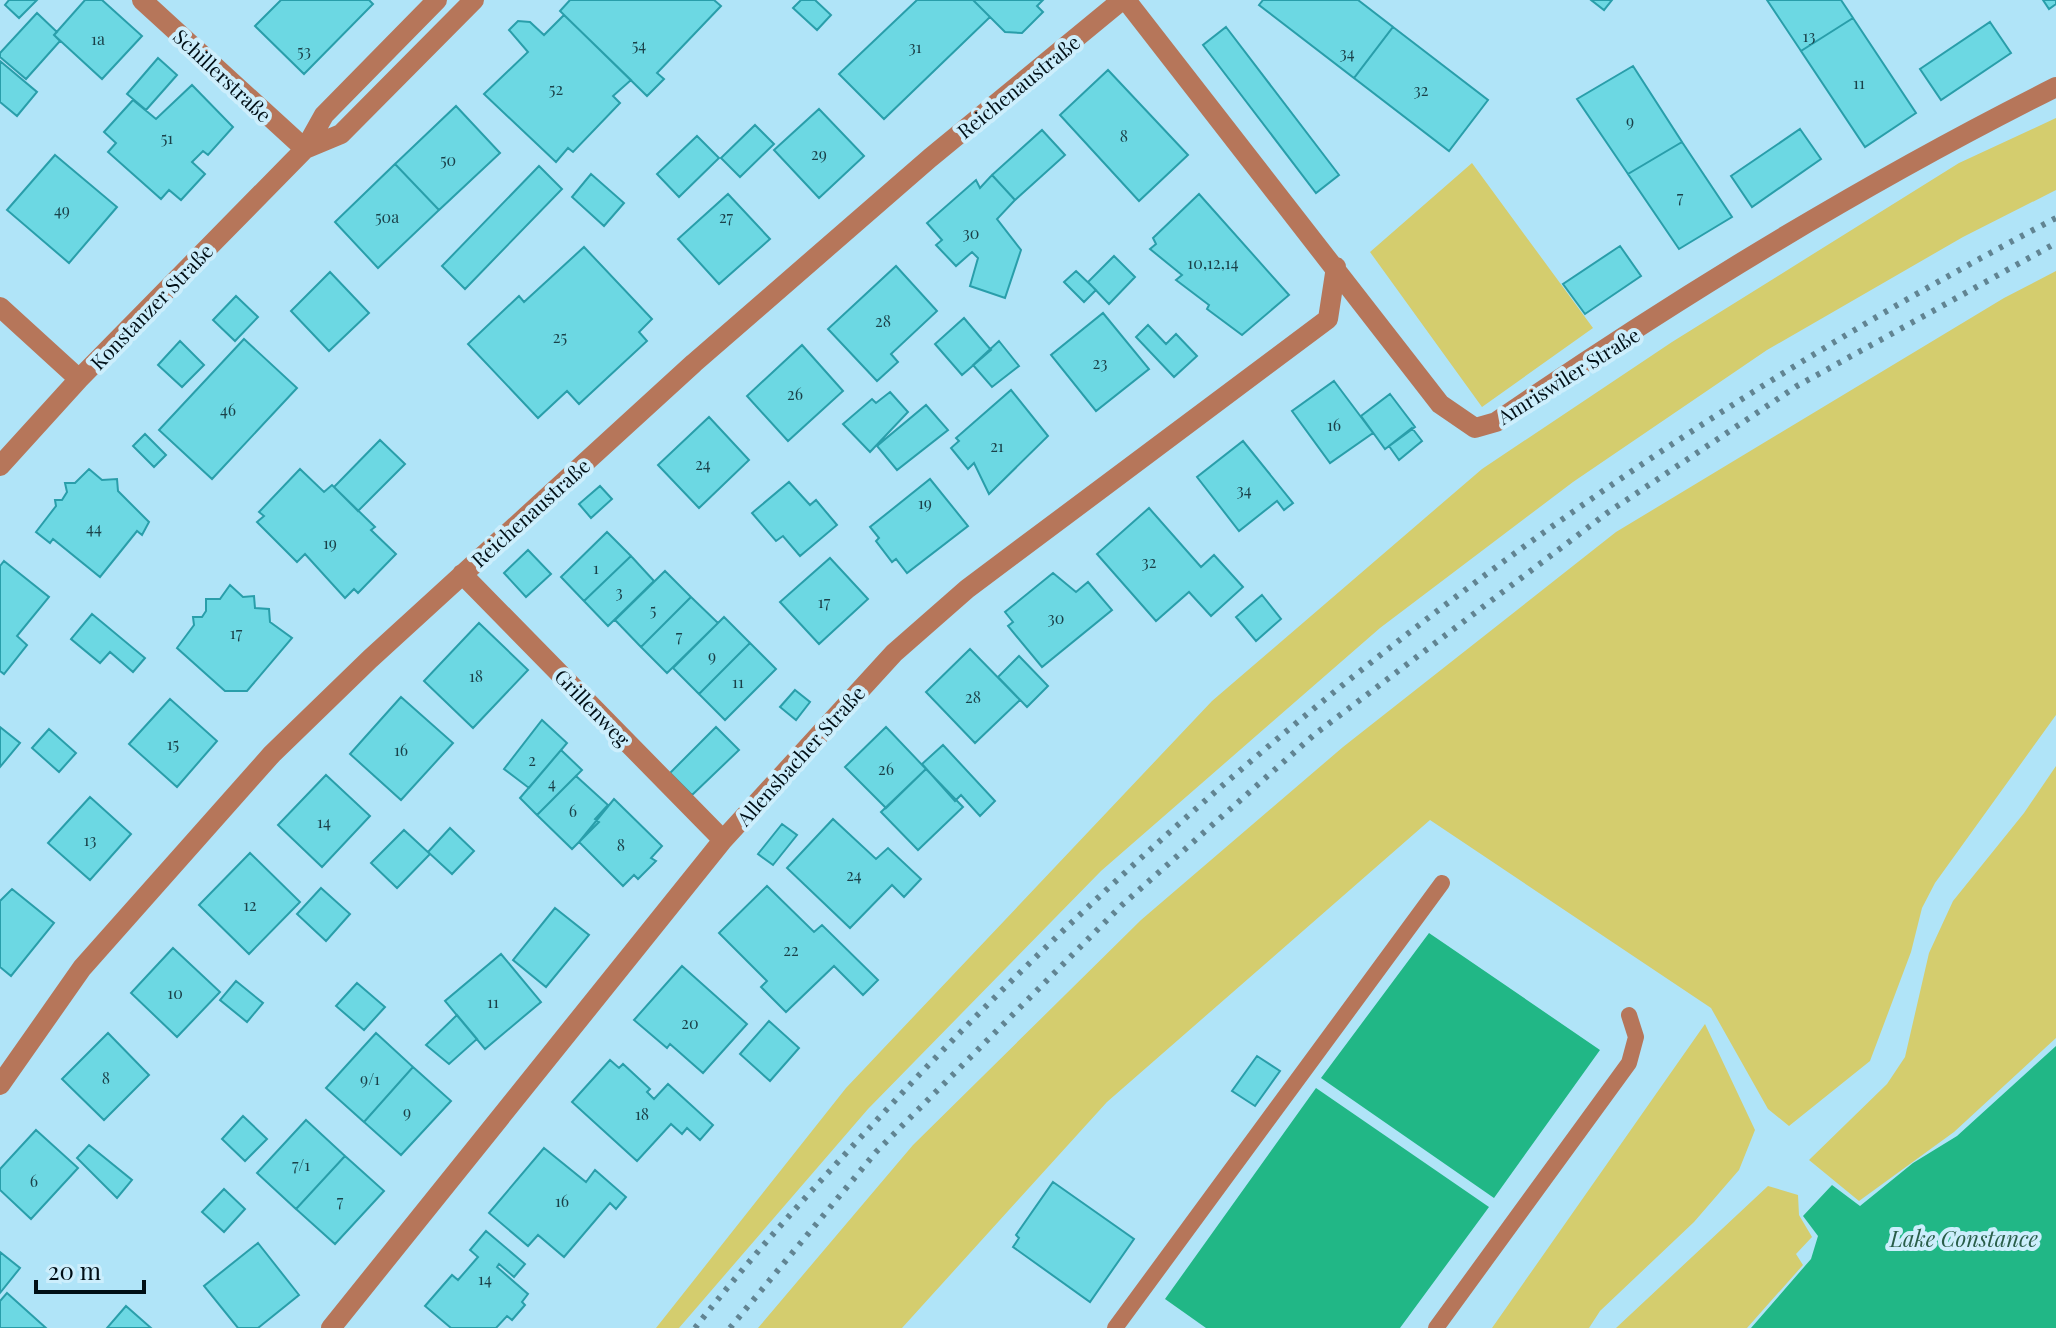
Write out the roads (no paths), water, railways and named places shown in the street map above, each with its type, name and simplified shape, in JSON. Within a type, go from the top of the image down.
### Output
[{"type":"street","name":"Schillerstraße","points":[[142,0],[305,149]]},
{"type":"street","name":"Konstanzer Straße","points":[[0,466],[79,379],[305,149],[324,115],[437,0]]},
{"type":"street","name":"Konstanzer Straße","points":[[305,149],[341,134],[474,0]]},
{"type":"street","name":"Amriswiler Straße","points":[[1124,0],[1336,267],[1440,404],[1475,428],[1496,422],[1828,212],[1947,142],[2056,87]]},
{"type":"street","name":"Reichenaustraße","points":[[0,1085],[82,968],[272,754],[462,574],[694,363],[930,158],[1124,0]]},
{"type":"street","name":"Allensbacher Straße","points":[[331,1328],[723,840],[894,653],[967,589],[1328,319],[1336,267]]},
{"type":"street","points":[[0,307],[79,379]]},
{"type":"street","name":"Grillenweg","points":[[462,574],[723,840]]},
{"type":"lane","points":[[1115,1328],[1442,883]]},
{"type":"lane","points":[[1436,1328],[1629,1063],[1636,1037],[1629,1015]]},
{"type":"water","points":[[1429,933],[1600,1050],[1494,1198],[1321,1078]]},
{"type":"water","name":"Lake Constance","points":[[2056,1046],[2056,1328],[1751,1328],[1811,1259],[1818,1236],[1803,1216],[1832,1185],[1860,1206],[1913,1163],[1957,1136]]},
{"type":"water","points":[[1316,1088],[1489,1207],[1400,1328],[1206,1328],[1165,1299]]},
{"type":"railway","points":[[695,1328],[832,1168],[1045,948],[1176,826],[1312,710],[1452,600],[1597,495],[1746,396],[1899,304],[2056,218]]},
{"type":"railway","points":[[730,1328],[876,1152],[1122,905],[1315,734],[1607,513],[1797,386],[2056,243]]}]
